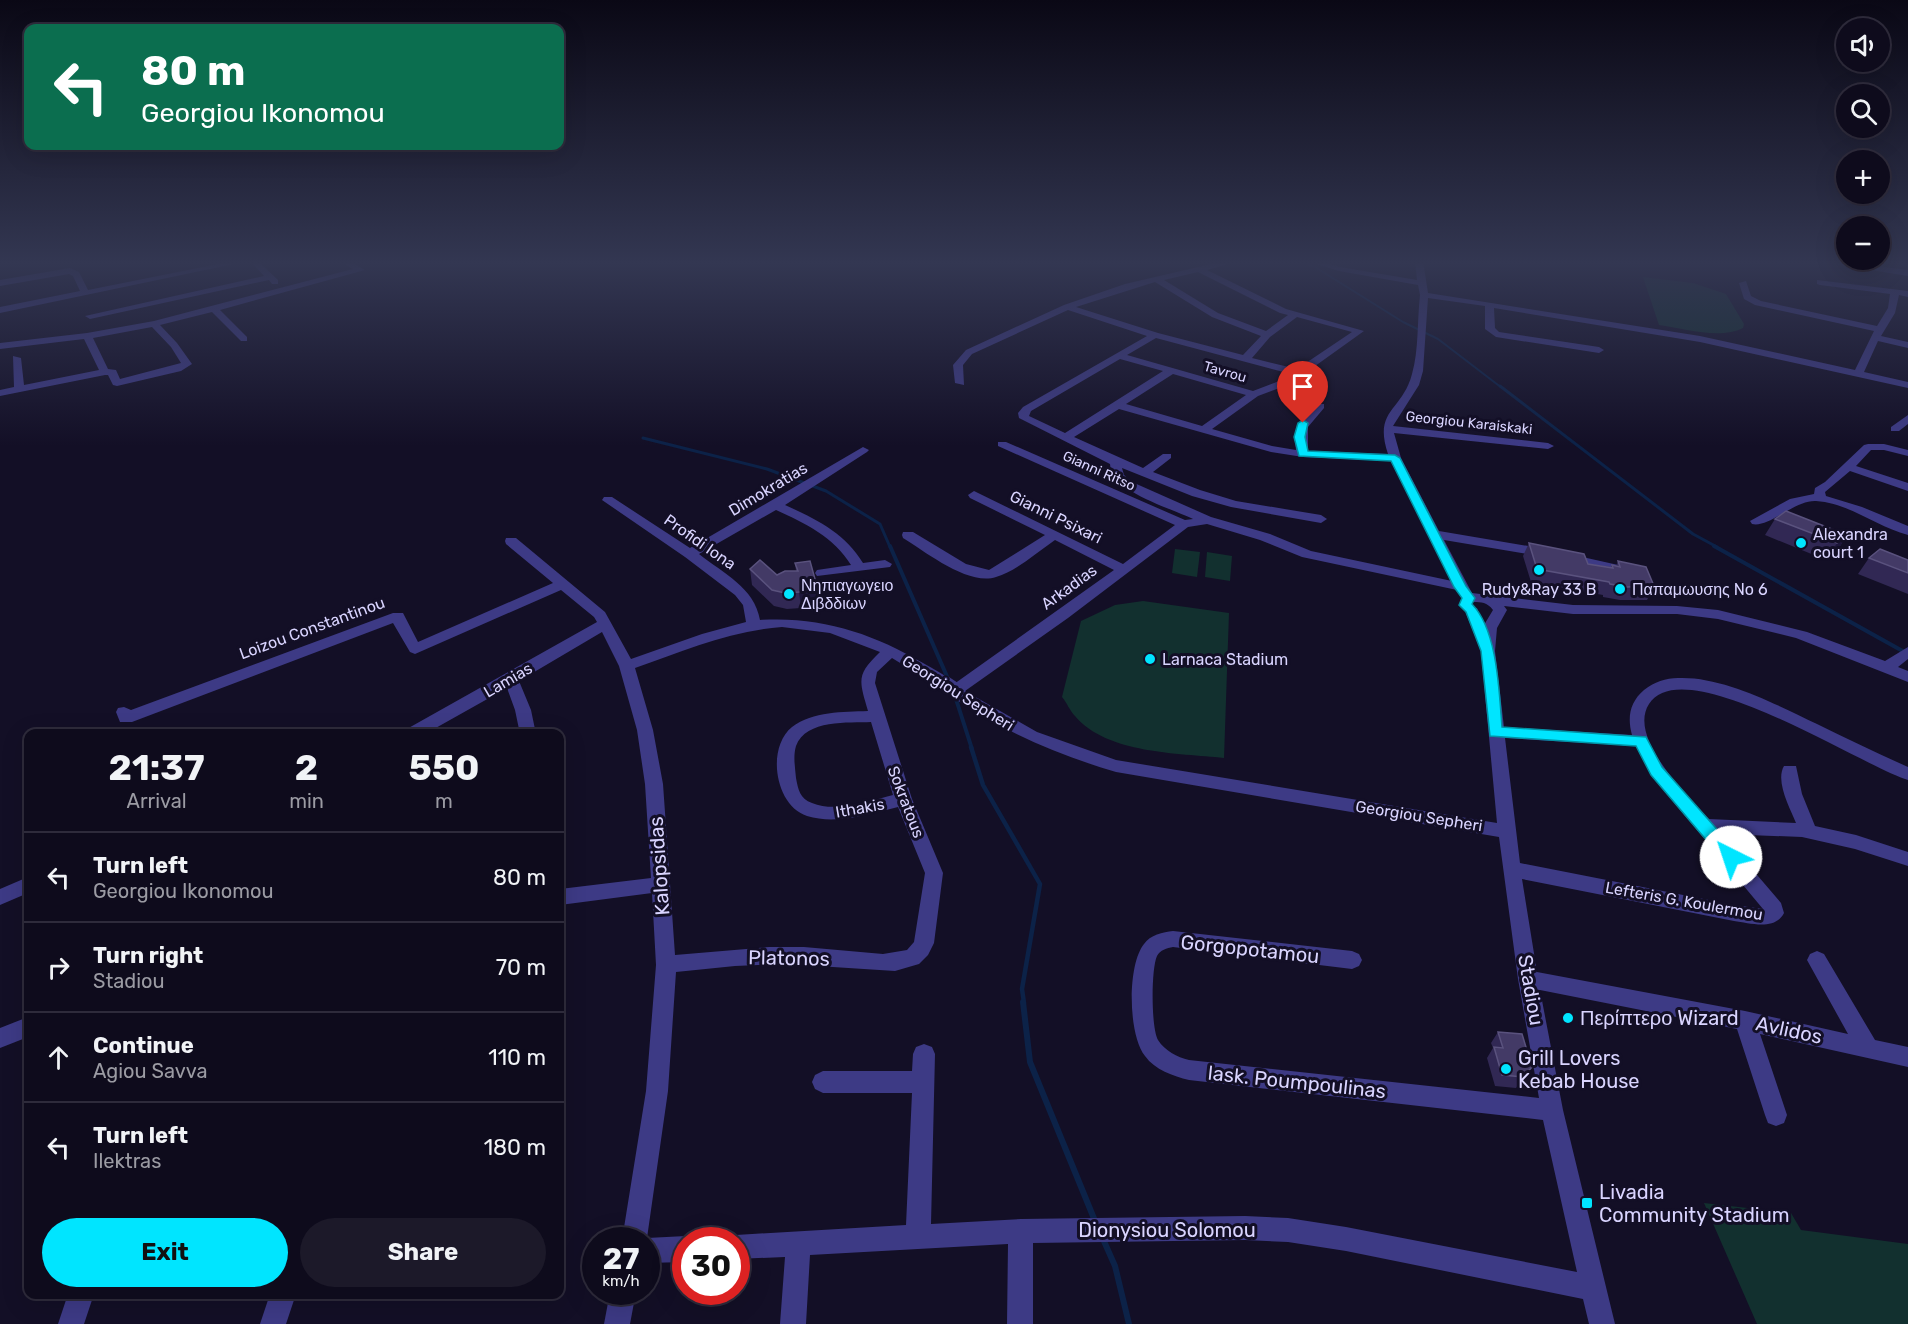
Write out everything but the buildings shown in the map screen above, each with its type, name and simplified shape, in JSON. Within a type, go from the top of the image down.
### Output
[{"type":"street","points":[[0,346],[87,336],[159,323]]},
{"type":"street","points":[[228,323],[244,339]]},
{"type":"street","points":[[960,383],[958,365],[969,352],[1033,323]]},
{"type":"street","points":[[1115,323],[1155,336],[1299,373]]},
{"type":"street","points":[[1236,323],[1268,335]]},
{"type":"street","points":[[1245,359],[1268,335],[1284,323]]},
{"type":"street","points":[[1203,430],[1254,394],[1286,382],[1359,331],[1326,323]]},
{"type":"street","points":[[1388,429],[1390,419],[1417,378],[1421,323]]},
{"type":"street","points":[[1490,323],[1490,329],[1496,334],[1599,350]]},
{"type":"street","points":[[1603,323],[1744,348],[1908,385]]},
{"type":"street","points":[[1834,323],[1908,345]]},
{"type":"street","points":[[1858,374],[1885,323]]},
{"type":"street","points":[[0,393],[105,372],[112,372],[117,384],[177,369],[187,364],[174,345],[154,324]]},
{"type":"street","points":[[87,336],[105,372]]},
{"type":"street","points":[[1155,336],[1023,413],[1024,418],[1116,462],[1217,500],[1321,519]]},
{"type":"street","name":"Tavrou","points":[[1120,356],[1254,394]]},
{"type":"street","points":[[16,358],[19,390]]},
{"type":"street","points":[[1065,438],[1171,371]]},
{"type":"street","points":[[1118,405],[1249,444],[1303,454],[1395,458]]},
{"type":"street","points":[[1303,454],[1299,437],[1302,426],[1305,419],[1320,406]]},
{"type":"street","points":[[1895,429],[1908,418]]},
{"type":"street","name":"Georgiou Karaiskaki","points":[[1388,429],[1548,447]]},
{"type":"street","name":"Stadiou","points":[[1388,429],[1395,458],[1467,599],[1488,651]]},
{"type":"street","name":"Gianni Ritso","points":[[1002,444],[1184,524]]},
{"type":"street","points":[[1821,498],[1819,491],[1829,485],[1872,446],[1908,453]]},
{"type":"street","name":"Dimokratias","points":[[690,554],[776,505],[862,450]]},
{"type":"street","points":[[1146,472],[1167,456]]},
{"type":"street","points":[[1116,462],[1115,470],[1119,478],[1128,485],[1207,520],[1265,537],[1307,554],[1467,599],[1487,616],[1495,608],[1522,602],[1581,610],[1688,611],[1728,616],[1790,631],[1908,677]]},
{"type":"street","points":[[1848,467],[1908,487]]},
{"type":"street","name":"Gianni Psixari","points":[[974,495],[1123,569]]},
{"type":"street","points":[[1756,521],[1803,498],[1821,498],[1908,531]]},
{"type":"street","name":"Profidi Iona","points":[[608,500],[690,554],[745,596],[750,604],[754,625]]},
{"type":"street","points":[[776,505],[834,536],[849,551],[859,568]]},
{"type":"street","name":"Arkadias","points":[[953,689],[1184,524],[1207,520]]},
{"type":"street","points":[[1433,534],[1556,555],[1640,574]]},
{"type":"street","points":[[908,535],[970,571],[983,574],[997,571],[1055,535]]},
{"type":"street","name":"Kalopsidas","points":[[511,541],[600,615],[627,666],[645,730],[654,784],[666,965],[657,1091],[636,1227]]},
{"type":"street","points":[[822,573],[885,564]]},
{"type":"street","name":"Loizou Constantinou","points":[[124,712],[126,718],[398,615],[402,629],[415,649],[563,584]]},
{"type":"street","name":"Stadiou","points":[[1495,608],[1488,651],[1511,869],[1528,980],[1552,1110],[1602,1324]]},
{"type":"street","name":"Lamias","points":[[420,729],[604,624]]},
{"type":"street","name":"Georgiou Sepheri","points":[[627,666],[717,635],[754,625],[780,624],[825,628],[863,638],[890,651],[1021,732],[1069,753],[1116,766],[1506,831]]},
{"type":"street","name":"Sokratous","points":[[890,651],[868,674],[867,684],[903,799],[935,879],[924,943],[920,951],[912,957]]},
{"type":"street","points":[[1887,668],[1905,655]]},
{"type":"street","points":[[511,679],[523,710],[527,729]]},
{"type":"street","name":"Lefteris G. Koulermou","points":[[1511,869],[1734,913],[1771,915],[1774,908],[1771,903],[1657,771],[1641,741],[1637,727],[1639,705],[1647,692],[1662,685],[1686,683],[1724,690],[1908,774]]},
{"type":"street","name":"Ithakis","points":[[876,716],[815,723],[797,733],[788,743],[785,754],[790,794],[805,807],[827,813],[846,813],[903,799]]},
{"type":"street","points":[[1496,732],[1641,741]]},
{"type":"street","points":[[1790,770],[1792,794],[1808,831]]},
{"type":"street","points":[[1704,826],[1781,827],[1808,831],[1856,842],[1908,859]]},
{"type":"street","points":[[564,897],[659,885]]},
{"type":"street","points":[[0,897],[24,887]]},
{"type":"street","name":"Gorgopotamou","points":[[1151,949],[1160,942],[1173,939],[1352,960]]},
{"type":"street","name":"lask. Poumpoulinas","points":[[1151,949],[1146,962],[1144,1030],[1149,1045],[1170,1064],[1200,1071],[1552,1110]]},
{"type":"street","name":"Platonos","points":[[666,965],[733,957],[805,956],[888,962],[912,957]]},
{"type":"street","points":[[1817,960],[1868,1048]]},
{"type":"street","name":"Avlidos","points":[[1528,980],[1745,1021],[1908,1058]]},
{"type":"street","points":[[1745,1021],[1776,1115]]},
{"type":"street","points":[[0,1038],[24,1029]]},
{"type":"street","points":[[918,1238],[924,1054]]},
{"type":"street","points":[[823,1082],[923,1082]]},
{"type":"street","name":"Dionysiou Solomou","points":[[750,1246],[1021,1232],[1288,1230],[1346,1239],[1592,1288]]},
{"type":"street","points":[[1020,1324],[1021,1232]]},
{"type":"street","points":[[793,1324],[798,1244]]},
{"type":"street","points":[[71,1324],[79,1299]]},
{"type":"street","points":[[273,1324],[281,1299]]},
{"type":"street","points":[[618,1324],[622,1305]]},
{"type":"green space","points":[[1658,323],[1744,324],[1743,328],[1724,333],[1659,325]]},
{"type":"green space","points":[[1175,549],[1200,552],[1197,577],[1172,573]]},
{"type":"green space","points":[[1207,552],[1232,556],[1230,581],[1205,577]]},
{"type":"green space","name":"Larnaca Stadium","points":[[1143,601],[1229,613],[1224,758],[1165,753],[1124,745],[1105,738],[1089,729],[1075,716],[1062,697],[1081,621],[1115,605]]},
{"type":"green space","points":[[1704,1203],[1791,1213],[1801,1230],[1908,1244],[1908,1324],[1757,1324]]},
{"type":"waterway","points":[[1405,323],[1438,339],[1502,388]]},
{"type":"waterway","points":[[1500,386],[1693,534],[1717,547]]},
{"type":"waterway","points":[[643,438],[767,469],[826,491],[880,524],[890,547]]},
{"type":"waterway","points":[[890,546],[949,681]]},
{"type":"waterway","points":[[1714,546],[1908,654]]},
{"type":"waterway","points":[[955,696],[972,749]]},
{"type":"waterway","points":[[971,747],[983,785],[1040,884],[1022,989],[1024,1003]]},
{"type":"waterway","points":[[1023,1002],[1030,1062],[1095,1221]]},
{"type":"waterway","points":[[1103,1239],[1115,1266],[1129,1324]]},
{"type":"place","name":"Alexandra court 1","points":[[1801,543]]},
{"type":"place","name":"Rudy&Ray 33 B","points":[[1539,570]]},
{"type":"place","name":"Παπαμωυσης No 6","points":[[1620,589]]},
{"type":"place","name":"Νηπιαγωγειο Διβδδιων","points":[[789,594]]},
{"type":"place","name":"Larnaca Stadium","points":[[1150,659]]},
{"type":"place","name":"Περίπτερο Wizard","points":[[1568,1018]]},
{"type":"place","name":"Grill Lovers Kebab House","points":[[1506,1069]]},
{"type":"place","name":"Livadia Community Stadium","points":[[1587,1203]]},
{"type":"route","points":[[1303,423],[1299,437],[1303,454],[1395,458],[1460,587],[1468,598],[1466,605],[1472,611],[1488,651],[1496,732],[1641,741],[1657,771],[1731,857]]}]
